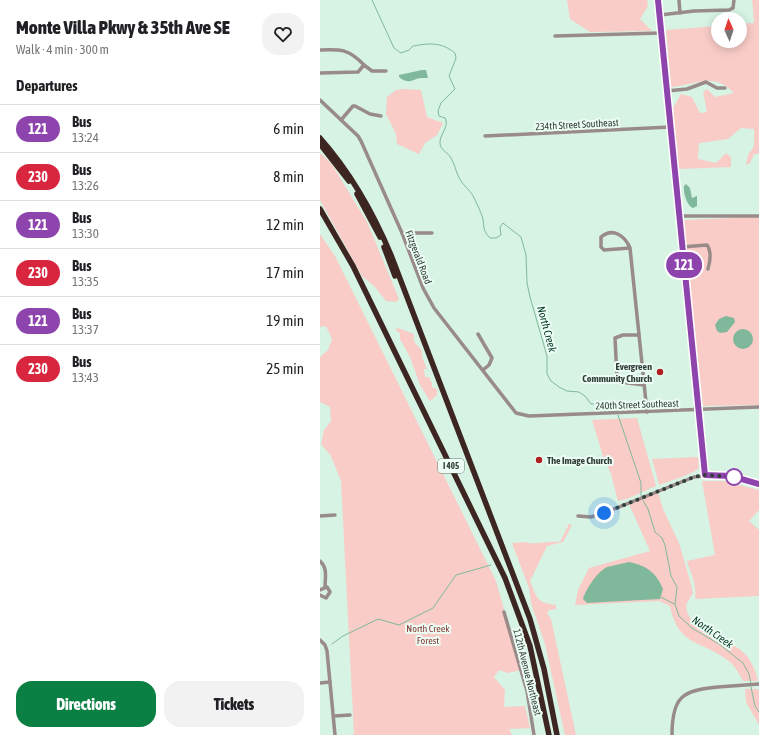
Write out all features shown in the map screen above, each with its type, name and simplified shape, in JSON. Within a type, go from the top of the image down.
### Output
[{"type":"highway","name":"I 405","points":[[320,138],[348,172],[369,206],[388,253],[530,619],[540,651],[558,735]]},
{"type":"highway","name":"I 405","points":[[320,144],[353,187],[388,253]]},
{"type":"highway","name":"I 405","points":[[320,209],[353,266],[506,578],[530,646],[548,735]]},
{"type":"highway","name":"I 405","points":[[320,214],[350,266],[505,583],[529,650],[548,735]]},
{"type":"highway","name":"I 405","points":[[481,496],[534,642],[554,735]]},
{"type":"street","points":[[658,0],[705,475]]},
{"type":"street","points":[[679,0],[680,13]]},
{"type":"street","points":[[660,15],[694,11],[729,10],[733,8],[734,0]]},
{"type":"street","points":[[555,36],[661,33]]},
{"type":"street","points":[[320,50],[335,49],[350,52],[372,71],[386,71]]},
{"type":"street","points":[[320,73],[358,72],[364,65]]},
{"type":"street","points":[[667,91],[688,89],[706,82],[717,88],[725,88]]},
{"type":"street","name":"Fitzgerald Road","points":[[320,100],[361,141],[402,233],[415,270],[428,299],[516,414]]},
{"type":"street","points":[[341,120],[353,106],[370,114],[381,116]]},
{"type":"street","name":"234th Street Southeast","points":[[485,136],[670,127]]},
{"type":"street","points":[[679,216],[759,216]]},
{"type":"street","points":[[630,248],[604,250],[602,247],[601,237],[609,232],[616,233],[626,238],[630,248],[647,412]]},
{"type":"street","points":[[402,233],[432,233]]},
{"type":"street","points":[[682,246],[707,245],[710,248],[710,262],[708,269]]},
{"type":"street","points":[[478,334],[492,358],[489,365],[483,370]]},
{"type":"street","points":[[639,335],[623,335],[615,338],[617,378],[620,382],[644,384]]},
{"type":"street","name":"240th Street Southeast","points":[[516,414],[529,416],[759,407]]},
{"type":"street","points":[[578,516],[591,517],[683,480],[705,475],[731,476],[759,484]]},
{"type":"street","points":[[320,516],[335,515]]},
{"type":"street","points":[[320,561],[326,571],[325,587]]},
{"type":"street","points":[[320,590],[325,587]]},
{"type":"street","points":[[320,595],[325,598],[330,595],[330,590],[325,587]]},
{"type":"street","name":"112th Avenue Northeast","points":[[504,612],[527,691],[534,735]]},
{"type":"street","points":[[320,640],[325,645],[335,735]]},
{"type":"street","points":[[320,683],[330,682]]},
{"type":"street","points":[[672,735],[672,718],[676,706],[681,698],[694,689],[758,684]]},
{"type":"street","points":[[334,716],[350,716]]},
{"type":"green space","points":[[567,0],[647,0],[648,6],[640,19],[652,31],[590,32],[570,19]]},
{"type":"green space","points":[[752,0],[759,0],[759,154],[754,154],[750,163],[746,165],[748,155],[754,146],[754,129],[741,128],[728,139],[699,143],[698,159],[716,163],[726,153],[731,157],[731,167],[679,169],[672,110],[681,94],[692,97],[700,113],[707,112],[703,92],[707,89],[715,97],[734,93],[719,82],[712,81],[671,87],[666,30],[711,27],[711,48],[747,48],[747,24],[754,23]]},
{"type":"green space","points":[[396,90],[421,90],[427,117],[443,123],[437,135],[425,143],[419,154],[397,144],[396,134],[386,114],[387,97]]},
{"type":"green space","points":[[320,153],[331,163],[367,222],[399,299],[396,302],[386,301],[375,287],[362,276],[320,200]]},
{"type":"green space","points":[[759,216],[759,405],[703,406],[683,220]]},
{"type":"green space","name":"North Creek Forest","points":[[320,234],[335,256],[496,581],[521,670],[508,673],[499,670],[494,677],[505,690],[504,707],[525,706],[530,728],[509,729],[512,735],[354,735],[341,481],[331,456],[321,444],[324,430],[331,421],[330,407],[320,402],[320,357],[328,350],[332,339],[326,326],[320,327]]},
{"type":"green space","points":[[398,328],[414,334],[414,340],[422,351],[422,357],[427,369],[424,369],[425,377],[429,377],[432,387],[437,389],[437,395],[430,401],[420,385],[410,357],[400,339],[400,333],[395,330]]},
{"type":"green space","points":[[637,418],[656,486],[627,499],[618,501],[611,474],[603,456],[592,420]]},
{"type":"green space","points":[[698,457],[699,467],[693,472],[659,485],[652,459]]},
{"type":"green space","points":[[702,481],[724,481],[759,490],[759,510],[749,521],[759,530],[759,596],[695,599],[694,584],[687,561],[715,555]]},
{"type":"green space","points":[[658,492],[663,509],[679,543],[691,584],[693,593],[686,605],[688,615],[709,634],[728,642],[744,653],[753,666],[758,681],[743,681],[729,661],[684,635],[678,628],[670,606],[659,601],[575,605],[578,590],[589,568],[650,551],[629,504]]},
{"type":"green space","points":[[569,524],[572,525],[563,542],[547,546],[530,581],[538,599],[545,603],[556,605],[556,609],[549,610],[547,613],[551,619],[576,735],[565,735],[545,644],[531,603],[529,588],[512,543],[560,542]]},
{"type":"green space","points":[[745,689],[758,689],[759,725],[746,702]]},
{"type":"shaded area","points":[[426,70],[428,78],[418,78],[411,81],[406,81],[399,77],[399,75]]},
{"type":"shaded area","points":[[686,184],[690,188],[692,198],[697,196],[697,206],[693,208],[687,202],[684,189]]},
{"type":"shaded area","points":[[726,316],[734,318],[735,322],[727,332],[720,333],[717,331],[715,325],[719,319]]},
{"type":"shaded area","points":[[743,329],[750,332],[753,339],[750,346],[743,349],[736,346],[733,339],[736,332]]},
{"type":"shaded area","points":[[629,562],[646,568],[654,574],[663,589],[660,599],[587,603],[583,599],[592,581],[603,569]]},
{"type":"waterway","name":"North Creek","points":[[372,0],[394,48],[401,53],[409,50],[413,46],[425,44],[440,45],[455,53],[456,58],[449,76],[455,89],[441,103],[438,111],[439,116],[445,118],[446,121],[440,140],[441,147],[450,156],[459,178],[473,196],[483,219],[484,229],[488,236],[490,238],[496,238],[501,235],[500,227],[503,223],[521,237],[526,255],[527,283],[547,356],[547,374],[551,381],[567,391],[579,392],[585,396],[591,404],[604,403],[615,408],[617,412]]},
{"type":"waterway","name":"North Creek","points":[[618,415],[641,483],[641,496]]},
{"type":"waterway","name":"North Creek","points":[[642,499],[648,509],[655,532],[662,538],[665,545],[671,576],[677,587],[675,604],[679,616],[692,628],[719,644],[743,663],[749,674],[751,684]]},
{"type":"waterway","points":[[332,644],[343,636],[378,619],[399,625],[433,608],[456,575],[491,565]]},
{"type":"waterway","points":[[661,597],[674,604]]},
{"type":"waterway","name":"North Creek","points":[[751,687],[755,706],[759,712]]},
{"type":"bus line","name":"121","points":[[658,0],[705,475],[731,476],[759,484]]},
{"type":"place","name":"Evergreen Community Church","points":[[660,372]]},
{"type":"place","name":"The Image Church","points":[[539,460]]},
{"type":"route","points":[[604,513],[683,480],[705,475],[734,477]]}]
